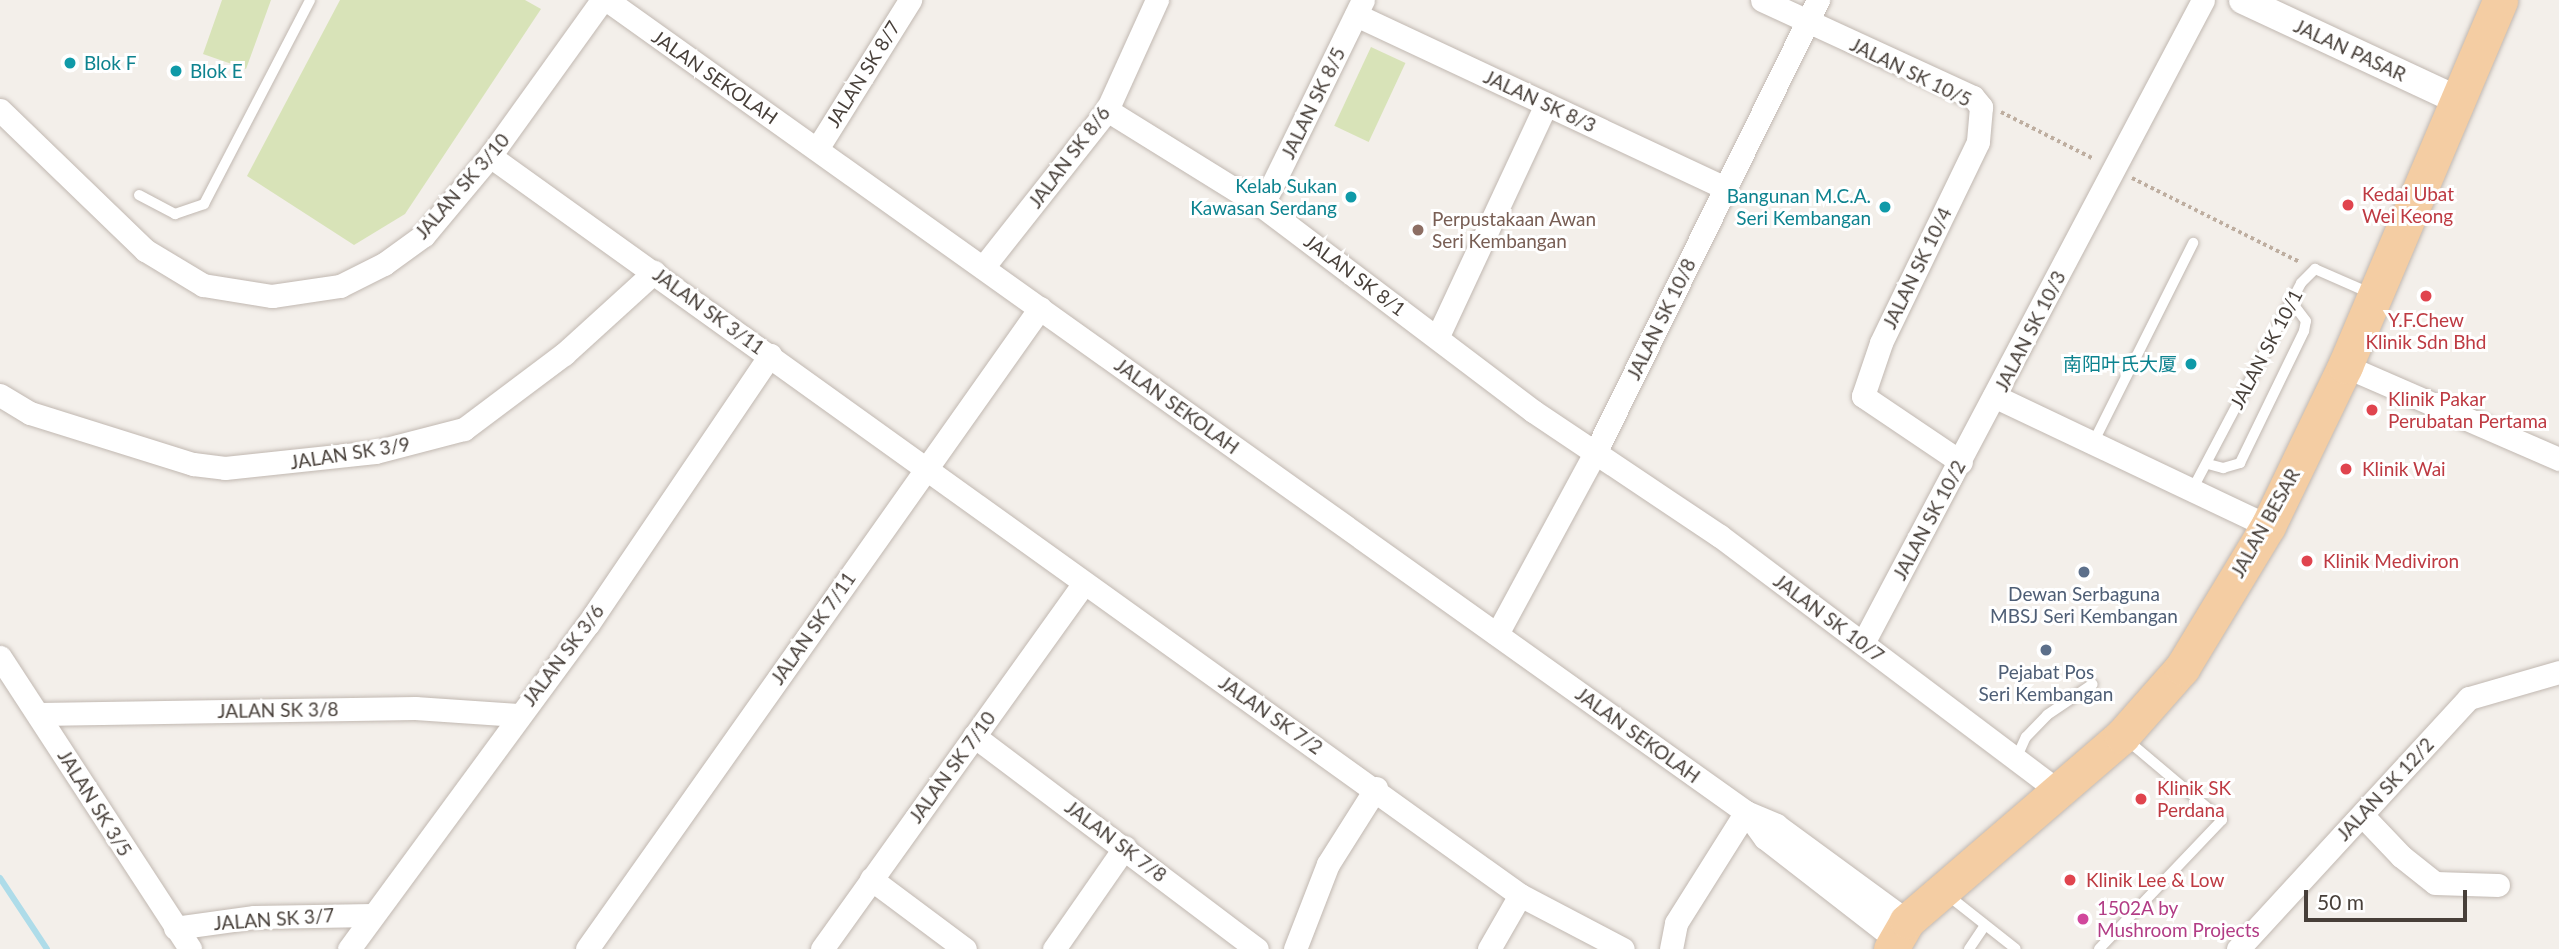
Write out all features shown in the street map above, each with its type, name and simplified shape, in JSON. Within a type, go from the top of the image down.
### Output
[{"type":"main road","name":"JALAN BESAR","points":[[1898,936],[1943,891],[2122,736],[2182,668],[2268,526],[2345,366],[2500,0]]},
{"type":"street","name":"JALAN SEKOLAH","points":[[604,0],[984,266],[1746,812],[1765,838],[1898,936]]},
{"type":"street","name":"JALAN SK 3/10","points":[[0,110],[145,250],[203,285],[272,296],[340,286],[384,264],[424,235],[490,156],[604,0]]},
{"type":"street","name":"JALAN SK 8/7","points":[[817,149],[910,0]]},
{"type":"street","name":"JALAN SK 8/6","points":[[984,266],[1107,110],[1157,0]]},
{"type":"street","name":"JALAN SK 10/5","points":[[1762,0],[1807,23],[1973,97],[1982,115],[1978,142]]},
{"type":"street","name":"JALAN SK 10/8","points":[[1497,634],[1595,453],[1818,0]]},
{"type":"street","name":"JALAN SK 10/3","points":[[2203,0],[1994,396],[2268,526]]},
{"type":"street","name":"JALAN PASAR","points":[[2243,0],[2456,100]]},
{"type":"street","name":"JALAN SK 8/3","points":[[1359,8],[1546,104],[1725,188]]},
{"type":"street","name":"JALAN SK 8/5","points":[[1262,206],[1359,8]]},
{"type":"street","points":[[1438,336],[1546,104]]},
{"type":"street","name":"JALAN SK 8/1","points":[[1107,110],[1262,206],[1595,453]]},
{"type":"street","name":"JALAN SK 10/4","points":[[1961,462],[1863,396],[1881,343],[1978,142]]},
{"type":"street","name":"JALAN SK 3/11","points":[[490,156],[770,355],[925,471]]},
{"type":"street","name":"JALAN SK 3/9","points":[[0,395],[30,413],[193,464],[225,468],[375,452],[464,429],[564,354],[654,272]]},
{"type":"street","name":"JALAN SK 7/11","points":[[587,949],[1040,307]]},
{"type":"street","name":"JALAN SK 3/6","points":[[349,949],[517,715],[588,624],[770,355]]},
{"type":"street","points":[[2345,366],[2557,454]]},
{"type":"street","name":"JALAN SK 10/2","points":[[1863,643],[1994,396]]},
{"type":"street","name":"JALAN SK 10/7","points":[[1595,453],[1720,536],[2059,791]]},
{"type":"street","name":"JALAN SK 7/2","points":[[925,471],[1083,585],[1376,788],[1520,895],[1623,949]]},
{"type":"street","name":"JALAN SK 7/10","points":[[822,949],[1083,585]]},
{"type":"street","name":"JALAN SK 3/5","points":[[0,657],[39,714],[174,929],[190,949]]},
{"type":"street","name":"JALAN SK 12/2","points":[[2238,949],[2469,698],[2559,672]]},
{"type":"street","name":"JALAN SK 3/8","points":[[39,714],[415,708],[517,715]]},
{"type":"street","name":"JALAN SK 7/8","points":[[974,736],[1257,949]]},
{"type":"street","points":[[1295,949],[1328,864],[1376,788]]},
{"type":"street","points":[[1671,949],[1676,923],[1746,812]]},
{"type":"street","points":[[2362,815],[2401,856],[2435,883],[2498,885]]},
{"type":"street","points":[[1054,949],[1125,848]]},
{"type":"street","points":[[872,880],[965,949]]},
{"type":"street","points":[[1489,949],[1520,895]]},
{"type":"street","name":"JALAN SK 3/7","points":[[174,929],[254,917],[373,915]]},
{"type":"lane","points":[[139,195],[175,214],[204,204],[310,0]]},
{"type":"lane","points":[[2094,443],[2193,243]]},
{"type":"lane","name":"JALAN SK 10/1","points":[[2192,490],[2208,464],[2290,300],[2315,269],[2374,295]]},
{"type":"lane","points":[[2208,464],[2223,468],[2240,463],[2304,331],[2306,321],[2290,300]]},
{"type":"lane","points":[[2016,759],[2026,737],[2047,715],[2093,684]]},
{"type":"lane","points":[[2099,949],[2222,820],[2122,736]]},
{"type":"lane","points":[[1943,891],[1983,927],[2016,949]]},
{"type":"lane","points":[[1969,949],[1983,927]]},
{"type":"path","points":[[1973,97],[2315,269]]},
{"type":"green space","points":[[222,0],[271,0],[246,69],[203,54]]},
{"type":"green space","points":[[340,0],[525,0],[541,9],[405,214],[354,245],[247,176]]},
{"type":"green space","points":[[1371,47],[1405,63],[1369,142],[1334,126]]},
{"type":"waterway","points":[[0,878],[47,949]]},
{"type":"place","name":"Blok F","points":[[70,63]]},
{"type":"place","name":"Blok E","points":[[176,71]]},
{"type":"place","name":"Kelab Sukan Kawasan Serdang","points":[[1351,197]]},
{"type":"place","name":"Kedai Ubat Wei Keong","points":[[2348,205]]},
{"type":"place","name":"Bangunan M.C.A. Seri Kembangan","points":[[1885,207]]},
{"type":"place","name":"Perpustakaan Awan Seri Kembangan","points":[[1418,230]]},
{"type":"place","name":"Y.F.Chew Klinik Sdn Bhd","points":[[2426,296]]},
{"type":"place","name":"南阳叶氏大厦","points":[[2191,364]]},
{"type":"place","name":"Klinik Pakar Perubatan Pertama","points":[[2372,410]]},
{"type":"place","name":"Klinik Wai","points":[[2346,469]]},
{"type":"place","name":"Klinik Mediviron","points":[[2307,561]]},
{"type":"place","name":"Dewan Serbaguna MBSJ Seri Kembangan","points":[[2084,572]]},
{"type":"place","name":"Pejabat Pos Seri Kembangan","points":[[2046,650]]},
{"type":"place","name":"Klinik SK Perdana","points":[[2141,799]]},
{"type":"place","name":"Klinik Lee & Low","points":[[2070,880]]},
{"type":"place","name":"1502A by Mushroom Projects","points":[[2083,919]]}]
